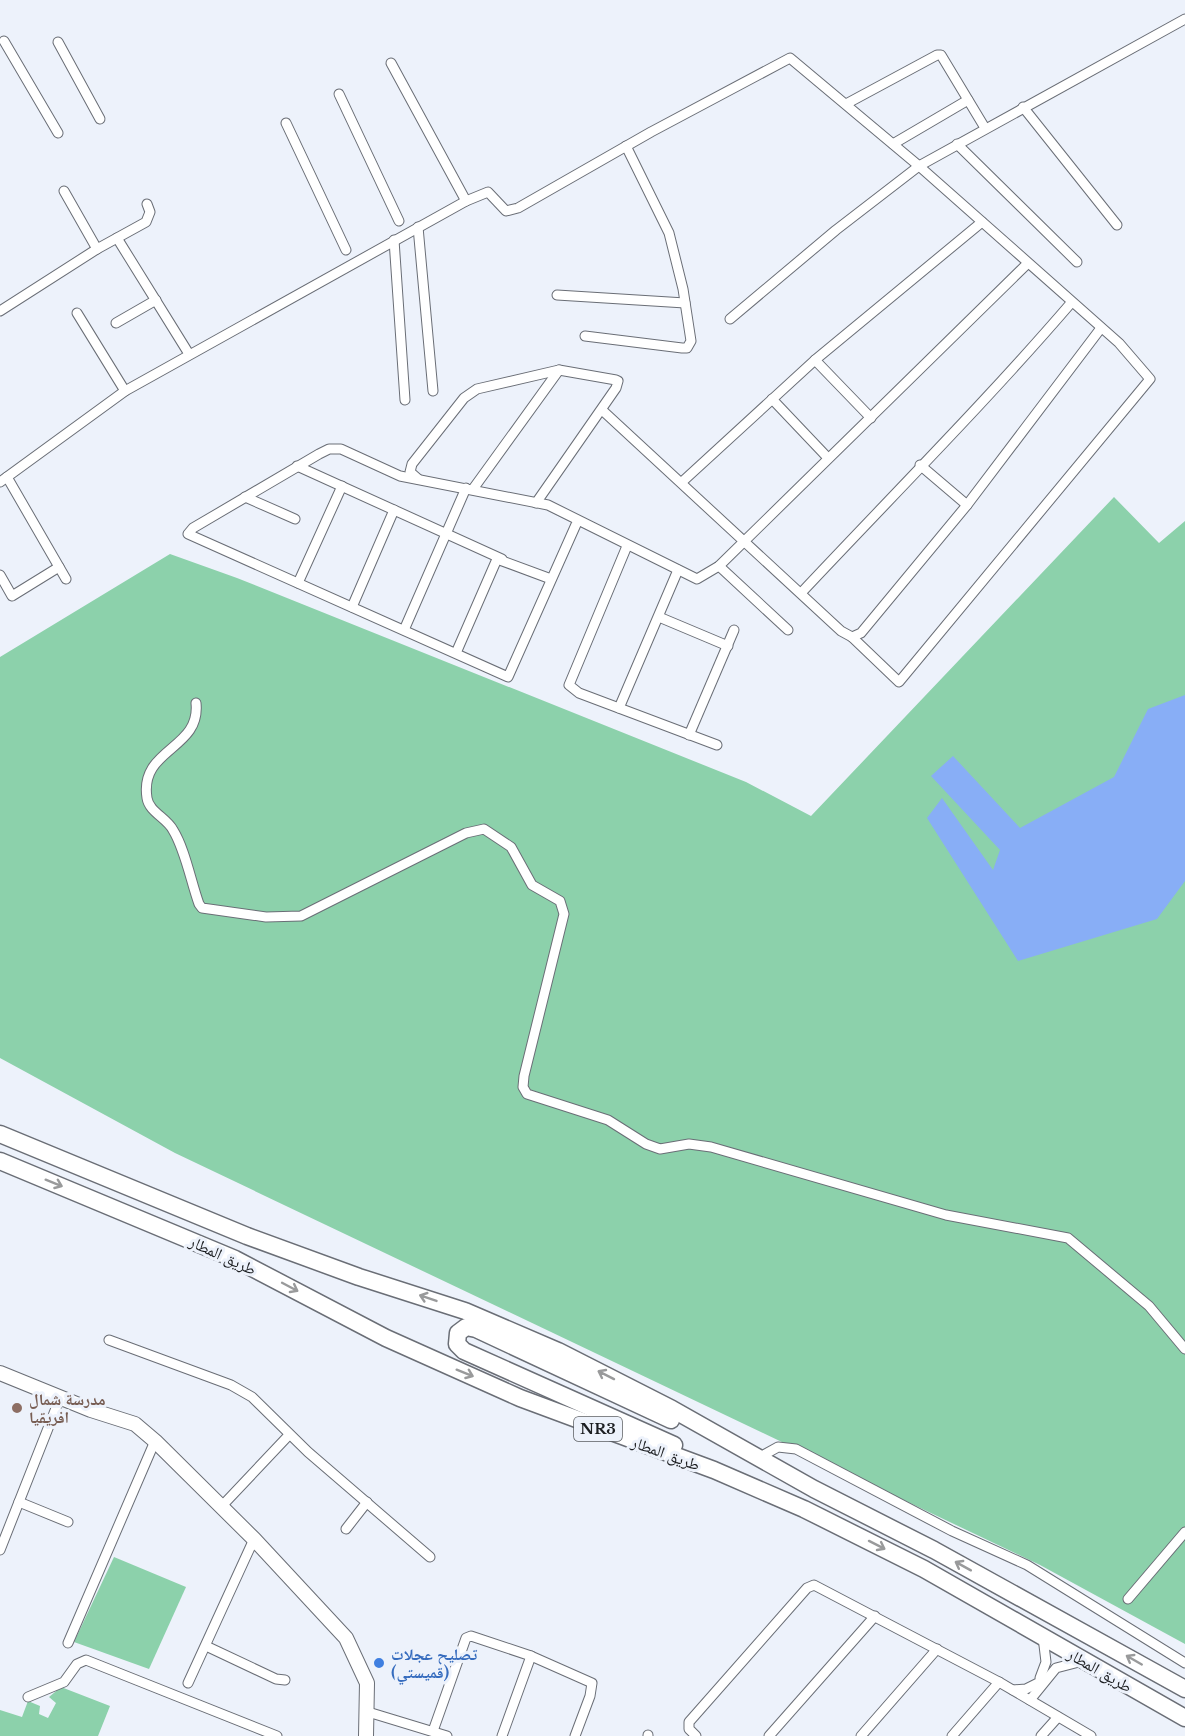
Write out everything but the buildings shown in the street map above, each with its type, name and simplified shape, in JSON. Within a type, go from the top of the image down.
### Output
[{"type":"highway","name":"طريق المطار","points":[[0,1134],[247,1236],[512,1329],[648,1396],[810,1486],[955,1561],[1185,1689]]},
{"type":"highway","name":"طريق المطار","points":[[0,1161],[235,1259],[386,1338],[520,1398],[714,1470],[838,1526],[924,1569],[1185,1718]]},
{"type":"highway","points":[[810,1486],[476,1329],[466,1327],[458,1333],[457,1344],[464,1351],[656,1438],[719,1463],[838,1526]]},
{"type":"street","points":[[730,319],[836,230],[919,166],[1185,19]]},
{"type":"street","points":[[4,41],[58,133]]},
{"type":"street","points":[[58,42],[100,119]]},
{"type":"street","points":[[846,104],[937,55],[944,57],[985,128]]},
{"type":"street","points":[[66,579],[3,480],[124,391],[466,201],[488,192],[493,195],[502,209],[509,212],[787,58],[793,59],[919,166],[1101,328],[1150,379],[899,682],[602,410]]},
{"type":"street","points":[[391,63],[466,201]]},
{"type":"street","points":[[339,94],[399,221]]},
{"type":"street","points":[[893,144],[968,100]]},
{"type":"street","points":[[1023,107],[1117,225]]},
{"type":"street","points":[[286,123],[346,250]]},
{"type":"street","points":[[957,144],[1077,262]]},
{"type":"street","points":[[585,336],[687,348],[691,341],[686,303],[669,232],[626,146]]},
{"type":"street","points":[[64,191],[97,249]]},
{"type":"street","points":[[0,311],[97,249],[146,222],[150,212],[147,204]]},
{"type":"street","points":[[682,482],[815,360],[982,222]]},
{"type":"street","points":[[418,227],[433,392]]},
{"type":"street","points":[[117,238],[189,354]]},
{"type":"street","points":[[394,240],[405,400]]},
{"type":"street","points":[[578,520],[508,676],[188,534],[193,528],[297,466],[329,449],[341,448],[390,473],[536,502],[578,520],[697,579],[718,566],[1027,264]]},
{"type":"street","points":[[557,295],[686,303]]},
{"type":"street","points":[[116,323],[156,300]]},
{"type":"street","points":[[802,592],[920,465],[1003,382],[1071,303]]},
{"type":"street","points":[[77,313],[124,391]]},
{"type":"street","points":[[852,637],[861,633],[968,505],[1101,328]]},
{"type":"street","points":[[815,360],[871,418]]},
{"type":"street","points":[[404,630],[469,488],[559,370]]},
{"type":"street","points":[[418,479],[410,472],[412,465],[471,392],[485,386],[559,370],[618,381],[602,410],[536,502]]},
{"type":"street","points":[[772,399],[828,458]]},
{"type":"street","points":[[920,465],[968,505]]},
{"type":"street","points":[[297,466],[502,559],[552,579]]},
{"type":"street","points":[[298,583],[342,486]]},
{"type":"street","points":[[245,497],[295,519]]},
{"type":"street","points":[[352,607],[394,510]]},
{"type":"street","points":[[627,546],[569,685],[579,693],[717,745]]},
{"type":"street","points":[[456,653],[495,561],[502,559]]},
{"type":"street","points":[[718,566],[788,630]]},
{"type":"street","points":[[0,575],[12,596],[59,567]]},
{"type":"street","points":[[620,708],[678,570]]},
{"type":"street","points":[[659,617],[728,646]]},
{"type":"street","points":[[690,735],[734,630]]},
{"type":"street","points":[[196,703],[198,714],[192,730],[165,753],[150,771],[147,798],[153,809],[174,831],[202,908],[266,917],[301,916],[466,833],[484,829],[511,847],[532,885],[556,897],[563,907],[564,914],[524,1076],[522,1087],[527,1094],[608,1120],[646,1144],[660,1149],[690,1143],[711,1147],[946,1215],[1068,1238],[1076,1242],[1149,1306],[1185,1349]]},
{"type":"street","points":[[109,1340],[231,1385],[264,1406],[289,1435],[430,1557]]},
{"type":"street","points":[[0,1373],[60,1398],[135,1424],[254,1539],[334,1623],[351,1646],[367,1683],[366,1736]]},
{"type":"street","points":[[0,1550],[60,1398]]},
{"type":"street","points":[[221,1507],[289,1435]]},
{"type":"street","points":[[68,1642],[155,1441]]},
{"type":"street","points":[[760,1457],[778,1447],[796,1449],[952,1531],[1048,1576],[1185,1663]]},
{"type":"street","points":[[19,1502],[68,1522]]},
{"type":"street","points":[[346,1529],[366,1502]]},
{"type":"street","points":[[1128,1599],[1185,1532]]},
{"type":"street","points":[[188,1683],[254,1539]]},
{"type":"street","points":[[696,1736],[689,1729],[689,1722],[809,1586],[817,1586],[999,1682],[1090,1736]]},
{"type":"street","points":[[769,1736],[875,1616]]},
{"type":"street","points":[[433,1731],[468,1636],[531,1656],[592,1683],[590,1696],[575,1736]]},
{"type":"street","points":[[1042,1707],[1039,1684],[1046,1662],[1043,1637]]},
{"type":"street","points":[[206,1646],[276,1679],[285,1680]]},
{"type":"street","points":[[861,1736],[937,1649]]},
{"type":"street","points":[[502,1736],[531,1656]]},
{"type":"street","points":[[28,1697],[64,1682],[77,1664],[86,1660],[277,1736]]},
{"type":"street","points":[[1029,1699],[1039,1684],[1056,1668],[1083,1660]]},
{"type":"street","points":[[952,1736],[999,1682]]},
{"type":"street","points":[[1013,1690],[1026,1689],[1039,1684]]},
{"type":"street","points":[[368,1712],[447,1736]]},
{"type":"street","points":[[1041,1736],[1058,1717]]},
{"type":"green space","points":[[1114,497],[1159,543],[1185,521],[1185,1644],[1040,1565],[175,1153],[0,1058],[0,657],[170,554],[237,578],[746,782],[811,816]]},
{"type":"green space","points":[[114,1557],[186,1587],[149,1669],[74,1642]]},
{"type":"green space","points":[[61,1687],[110,1706],[98,1736],[0,1736],[0,1710],[22,1717],[28,1701],[40,1706],[39,1714],[48,1718],[56,1703],[49,1697]]},
{"type":"water","points":[[1185,695],[1185,881],[1157,919],[1018,961],[927,818],[942,798],[993,870],[1000,850],[931,776],[953,756],[1020,828],[1114,777],[1148,709]]},
{"type":"place","name":"مدرسة شمال افريقيا","points":[[17,1408]]},
{"type":"place","name":"تصليح عجلات (قميستي)","points":[[379,1663]]}]
